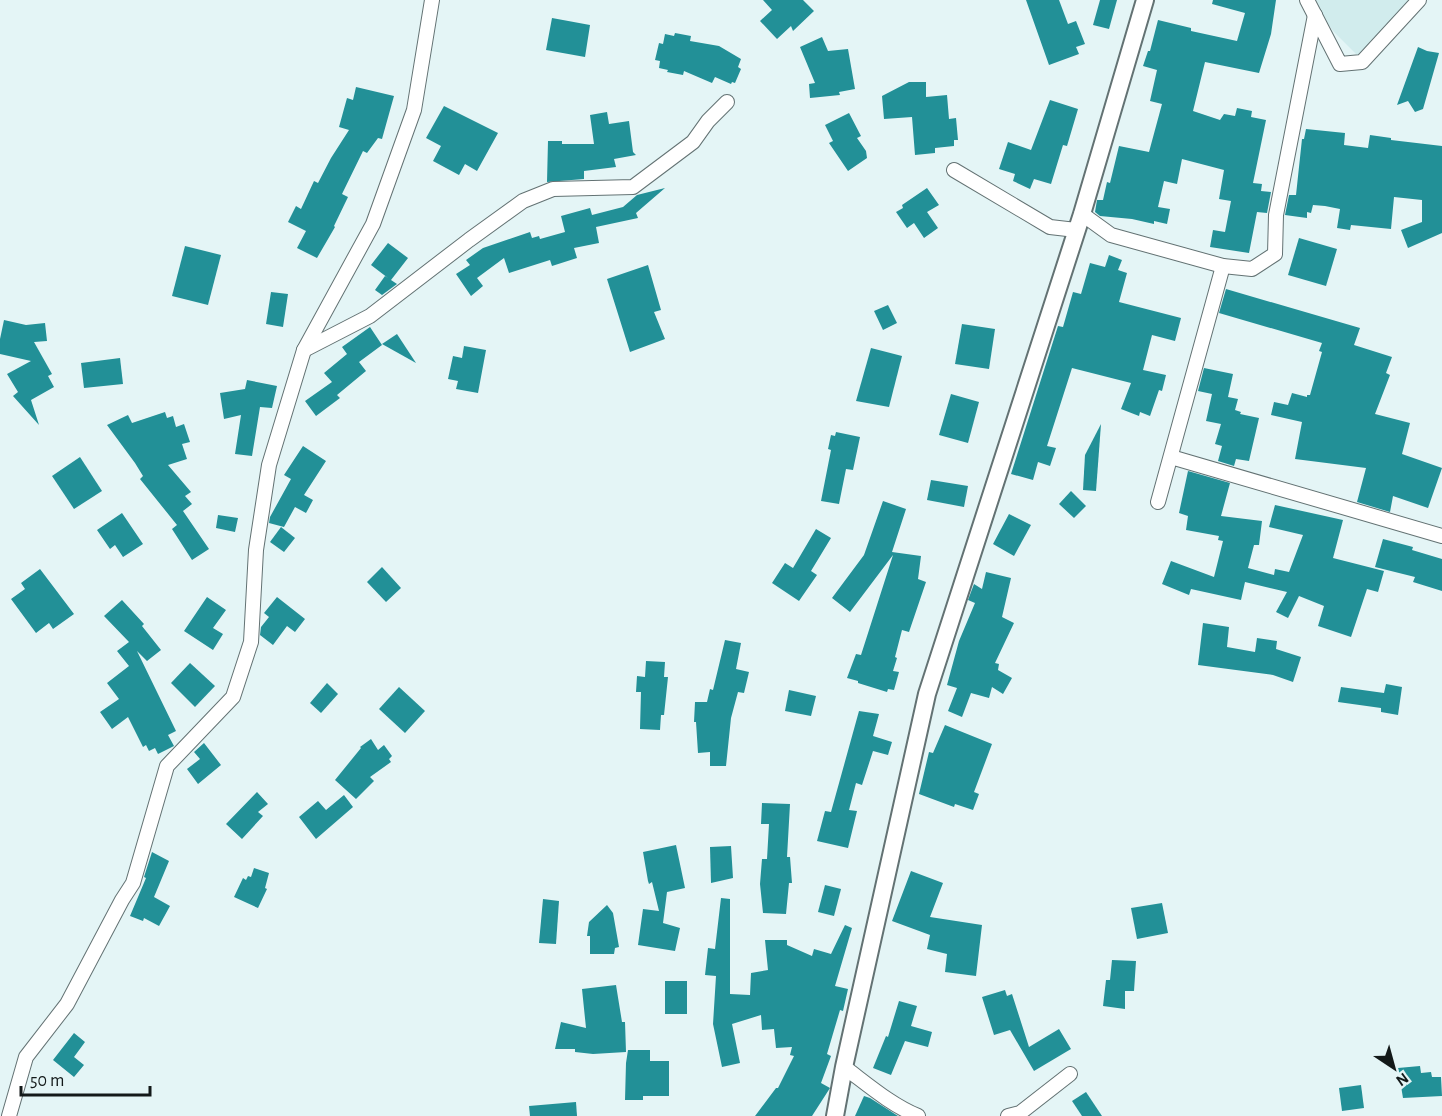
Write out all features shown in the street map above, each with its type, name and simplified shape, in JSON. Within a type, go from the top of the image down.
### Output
[{"type":"street","points":[[9,1116],[26,1057],[68,1004],[122,900],[134,884],[167,766],[233,697],[251,642],[256,550],[269,465],[304,350],[373,224],[414,110],[432,0]]},
{"type":"street","points":[[836,1116],[844,1067],[927,694],[1079,222],[1145,0]]},
{"type":"street","points":[[1307,0],[1340,64],[1362,63],[1419,0]]},
{"type":"street","points":[[954,170],[1050,227],[1079,222],[1111,235],[1222,267],[1251,269],[1275,254],[1276,215],[1315,15]]},
{"type":"street","points":[[304,350],[370,316],[523,201],[553,189],[633,187],[693,142],[708,121],[727,102]]},
{"type":"street","points":[[1158,502],[1222,267]]},
{"type":"street","points":[[1171,457],[1442,536]]},
{"type":"street","points":[[844,1067],[908,1112],[918,1116]]},
{"type":"street","points":[[1008,1116],[1020,1113],[1070,1074]]},
{"type":"shaded area","points":[[1309,0],[1414,0],[1358,56],[1334,32]]},
{"type":"building","points":[[763,0],[803,0],[814,11],[793,31],[791,26],[777,39],[760,21],[772,10]]},
{"type":"building","points":[[1026,0],[1059,0],[1068,24],[1076,21],[1085,44],[1076,47],[1079,54],[1049,65]]},
{"type":"building","points":[[1100,0],[1117,0],[1109,29],[1093,25]]},
{"type":"building","points":[[1213,0],[1276,0],[1271,34],[1259,73],[1205,62],[1193,111],[1220,120],[1224,114],[1235,116],[1237,108],[1252,111],[1251,117],[1266,120],[1253,183],[1262,184],[1261,191],[1271,192],[1267,213],[1257,212],[1249,253],[1210,247],[1213,230],[1225,232],[1231,201],[1219,199],[1224,170],[1182,159],[1177,184],[1164,181],[1158,207],[1170,209],[1167,224],[1100,216],[1095,212],[1097,200],[1103,200],[1107,182],[1110,183],[1119,146],[1149,152],[1162,104],[1150,101],[1157,70],[1143,66],[1148,51],[1150,51],[1158,20],[1191,28],[1191,31],[1237,41],[1245,13],[1212,4]]},
{"type":"building","points":[[552,18],[590,25],[585,57],[546,50]]},
{"type":"building","points":[[675,33],[691,36],[690,41],[719,46],[741,59],[738,67],[741,69],[735,83],[731,84],[715,77],[712,83],[684,71],[683,75],[659,68],[660,61],[655,60],[659,43],[663,44],[665,34],[674,36]]},
{"type":"building","points":[[822,37],[828,51],[848,49],[855,89],[839,92],[840,95],[810,98],[809,84],[815,83],[800,47]]},
{"type":"building","points":[[1418,47],[1439,53],[1423,109],[1415,112],[1408,101],[1397,105]]},
{"type":"building","points":[[909,82],[926,82],[926,97],[947,95],[949,119],[956,118],[958,140],[954,140],[954,146],[935,148],[935,153],[915,155],[912,117],[884,119],[882,96]]},
{"type":"building","points":[[356,87],[394,96],[382,139],[378,138],[367,153],[363,151],[342,194],[348,197],[335,227],[317,258],[297,248],[306,231],[288,222],[296,206],[301,209],[314,181],[318,183],[349,130],[339,127],[347,98],[353,100]]},
{"type":"building","points":[[1050,100],[1078,109],[1067,146],[1063,145],[1051,184],[1034,179],[1030,189],[1013,181],[1015,174],[999,169],[1008,142],[1031,150]]},
{"type":"building","points":[[444,106],[498,133],[477,171],[465,164],[459,175],[433,161],[441,146],[426,138]]},
{"type":"building","points":[[607,112],[609,124],[629,121],[633,152],[636,155],[614,159],[616,167],[584,171],[584,179],[547,182],[548,141],[562,141],[562,144],[594,144],[590,115]]},
{"type":"building","points":[[849,113],[861,136],[857,138],[866,151],[867,158],[848,171],[829,143],[833,141],[825,125]]},
{"type":"building","points":[[1306,129],[1345,133],[1344,145],[1368,148],[1370,135],[1442,146],[1442,233],[1408,248],[1401,230],[1422,222],[1422,200],[1394,197],[1391,229],[1351,225],[1350,230],[1337,228],[1340,209],[1325,206],[1313,205],[1311,213],[1307,212],[1307,218],[1285,215],[1289,195],[1296,195],[1302,139],[1304,139]]},
{"type":"building","points":[[665,188],[636,213],[638,218],[596,227],[599,243],[574,248],[577,258],[552,266],[550,260],[509,273],[504,258],[477,278],[483,286],[471,296],[456,274],[470,265],[466,260],[483,248],[530,232],[532,238],[539,236],[540,239],[565,232],[561,216],[590,208],[592,215],[623,207],[637,195]]},
{"type":"building","points":[[927,188],[939,205],[927,212],[938,228],[924,238],[914,223],[907,228],[896,212],[903,208],[902,205]]},
{"type":"building","points":[[1299,238],[1337,249],[1326,286],[1288,275]]},
{"type":"building","points":[[388,243],[408,258],[391,280],[397,284],[382,295],[375,290],[385,276],[388,278],[371,265]]},
{"type":"building","points":[[185,246],[221,255],[208,305],[172,296]]},
{"type":"building","points":[[1109,255],[1122,260],[1118,270],[1127,273],[1119,302],[1181,318],[1175,341],[1152,335],[1143,370],[1166,375],[1162,391],[1159,390],[1150,416],[1140,412],[1139,416],[1121,409],[1131,383],[1072,368],[1047,446],[1056,448],[1050,466],[1038,462],[1033,480],[1011,474],[1058,326],[1063,327],[1073,292],[1081,294],[1090,263],[1105,267]]},
{"type":"building","points":[[648,265],[661,310],[654,312],[665,339],[630,352],[607,279]]},
{"type":"building","points":[[1226,289],[1360,328],[1354,345],[1392,357],[1386,373],[1390,375],[1375,414],[1410,423],[1402,454],[1442,468],[1428,508],[1393,496],[1390,512],[1357,502],[1366,468],[1295,459],[1302,422],[1271,415],[1274,402],[1288,405],[1292,393],[1307,397],[1310,395],[1322,352],[1319,351],[1322,343],[1219,313]]},
{"type":"building","points":[[271,292],[288,294],[283,327],[266,324]]},
{"type":"building","points":[[888,305],[897,323],[883,330],[874,311]]},
{"type":"building","points":[[4,320],[26,325],[45,323],[47,341],[34,342],[52,374],[48,376],[54,387],[31,400],[39,425],[13,396],[18,392],[7,374],[31,361],[0,354]]},
{"type":"building","points":[[962,324],[995,329],[989,369],[955,364]]},
{"type":"building","points":[[370,327],[382,345],[359,362],[366,371],[337,395],[340,398],[316,416],[305,401],[332,382],[324,373],[347,354],[342,347]]},
{"type":"building","points":[[397,334],[416,363],[382,344]]},
{"type":"building","points":[[464,346],[486,350],[478,393],[456,389],[458,381],[448,379],[453,356],[462,358]]},
{"type":"building","points":[[871,348],[902,356],[889,407],[856,401]]},
{"type":"building","points":[[120,358],[123,384],[84,388],[81,363]]},
{"type":"building","points":[[1204,368],[1233,374],[1228,397],[1238,399],[1235,410],[1241,412],[1240,414],[1259,418],[1249,461],[1236,459],[1234,466],[1218,461],[1222,446],[1215,444],[1221,424],[1206,421],[1212,394],[1198,391]]},
{"type":"building","points":[[247,380],[277,386],[272,408],[260,407],[252,456],[235,454],[241,415],[224,419],[220,393],[245,389]]},
{"type":"building","points":[[951,394],[979,402],[968,443],[939,435]]},
{"type":"building","points":[[165,412],[167,418],[173,416],[176,427],[184,424],[190,442],[182,444],[187,459],[168,465],[191,492],[185,496],[192,504],[183,511],[209,549],[192,560],[172,529],[177,525],[140,479],[143,476],[107,425],[128,415],[132,423]]},
{"type":"building","points":[[1101,424],[1096,491],[1083,490],[1085,455]]},
{"type":"building","points":[[836,432],[860,437],[853,470],[846,469],[839,504],[821,501],[831,450],[828,449],[831,435],[835,436]]},
{"type":"building","points":[[303,446],[326,461],[304,495],[313,500],[306,513],[295,507],[284,527],[269,523],[291,479],[284,475]]},
{"type":"building","points":[[80,457],[102,491],[74,509],[52,476]]},
{"type":"building","points":[[1188,471],[1230,483],[1221,516],[1262,521],[1259,545],[1254,545],[1248,568],[1274,575],[1275,569],[1289,572],[1303,535],[1269,527],[1275,505],[1343,520],[1333,558],[1384,571],[1378,592],[1367,589],[1351,637],[1318,626],[1324,606],[1299,596],[1288,618],[1276,612],[1287,592],[1245,582],[1241,600],[1191,589],[1189,595],[1162,584],[1171,561],[1214,577],[1223,541],[1218,540],[1219,536],[1186,530],[1188,516],[1179,513]]},
{"type":"building","points":[[931,480],[968,486],[964,507],[927,500]]},
{"type":"building","points":[[1071,491],[1086,506],[1074,518],[1059,504]]},
{"type":"building","points":[[883,501],[906,509],[892,552],[921,556],[918,579],[926,582],[909,632],[902,630],[893,671],[899,672],[894,690],[888,689],[887,692],[847,678],[856,654],[861,655],[893,555],[850,612],[832,598],[864,555]]},
{"type":"building","points":[[122,513],[143,544],[123,557],[115,545],[110,549],[97,530]]},
{"type":"building","points":[[1009,514],[1031,525],[1014,556],[993,544]]},
{"type":"building","points":[[218,515],[238,518],[235,532],[216,528]]},
{"type":"building","points":[[281,527],[295,538],[284,552],[270,542]]},
{"type":"building","points":[[816,529],[831,538],[811,571],[817,575],[799,601],[772,583],[785,563],[793,568]]},
{"type":"building","points":[[1383,539],[1413,547],[1412,550],[1442,559],[1442,591],[1413,582],[1415,577],[1375,567]]},
{"type":"building","points":[[382,567],[401,588],[386,602],[367,582]]},
{"type":"building","points":[[40,569],[74,614],[53,629],[49,623],[36,633],[11,599],[25,589],[21,583]]},
{"type":"building","points":[[986,572],[1011,578],[1002,617],[1014,623],[995,663],[999,664],[998,670],[1012,678],[1003,694],[992,687],[989,698],[971,693],[962,717],[948,711],[957,688],[947,685],[959,641],[975,603],[968,600],[974,584],[982,589]]},
{"type":"building","points":[[207,597],[226,610],[213,628],[223,634],[213,650],[184,631]]},
{"type":"building","points":[[277,597],[305,619],[295,632],[287,626],[273,645],[260,635],[261,627],[269,617],[264,613]]},
{"type":"building","points":[[122,600],[144,624],[142,626],[161,650],[147,661],[137,651],[176,731],[168,735],[174,746],[158,754],[155,748],[149,751],[146,745],[143,747],[128,717],[112,729],[100,712],[119,699],[107,683],[129,666],[117,651],[129,642],[104,616]]},
{"type":"building","points":[[1203,623],[1229,627],[1227,647],[1255,652],[1257,638],[1277,641],[1276,649],[1301,657],[1293,682],[1273,675],[1198,665]]},
{"type":"building","points":[[725,640],[741,643],[736,669],[749,672],[744,693],[738,692],[731,718],[726,766],[710,766],[710,752],[698,753],[696,722],[694,722],[695,702],[707,702],[710,689],[713,690]]},
{"type":"building","points":[[646,661],[665,662],[664,677],[668,677],[660,730],[640,729],[641,692],[636,692],[637,676],[645,677]]},
{"type":"building","points":[[190,663],[215,686],[195,707],[171,683]]},
{"type":"building","points":[[327,683],[338,694],[321,713],[310,703]]},
{"type":"building","points":[[1386,684],[1402,687],[1398,715],[1381,712],[1381,708],[1338,702],[1341,687],[1384,693]]},
{"type":"building","points":[[399,687],[425,711],[405,733],[379,709]]},
{"type":"building","points":[[789,690],[816,696],[811,716],[785,711]]},
{"type":"building","points":[[859,711],[879,714],[873,736],[892,742],[888,755],[873,751],[862,785],[856,783],[849,810],[857,811],[848,848],[817,841],[825,811],[831,812]]},
{"type":"building","points":[[945,725],[992,744],[974,792],[979,794],[973,810],[955,804],[954,807],[919,794],[929,752],[933,753]]},
{"type":"building","points":[[371,739],[378,750],[384,745],[392,756],[389,759],[391,762],[370,777],[374,781],[356,799],[335,780],[360,747]]},
{"type":"building","points":[[204,743],[221,765],[198,784],[187,769],[200,759],[194,752]]},
{"type":"building","points":[[257,792],[268,804],[258,812],[263,816],[242,839],[226,824]]},
{"type":"building","points":[[344,795],[353,807],[316,839],[299,817],[318,801],[326,810]]},
{"type":"building","points":[[762,803],[790,804],[787,857],[790,857],[792,883],[789,883],[786,914],[763,913],[760,884],[762,859],[767,859],[769,824],[761,824]]},
{"type":"building","points":[[676,845],[685,888],[667,892],[663,923],[680,928],[675,951],[638,945],[643,909],[659,911],[652,882],[649,884],[648,881],[643,852]]},
{"type":"building","points":[[731,846],[733,878],[711,883],[710,847]]},
{"type":"building","points":[[152,852],[169,861],[154,897],[170,906],[159,926],[144,918],[143,921],[130,916],[146,878],[144,877]]},
{"type":"building","points":[[254,868],[269,873],[265,888],[267,889],[258,908],[234,897],[243,878],[246,880],[248,876],[251,877]]},
{"type":"building","points":[[911,871],[943,883],[930,917],[982,925],[976,976],[945,972],[947,954],[927,949],[930,935],[892,921]]},
{"type":"building","points":[[825,885],[841,889],[834,916],[818,912]]},
{"type":"building","points":[[721,898],[730,899],[730,994],[750,995],[751,973],[768,970],[765,940],[787,940],[787,945],[812,956],[814,949],[831,954],[845,925],[852,928],[835,986],[848,989],[843,1011],[840,1010],[827,1054],[831,1056],[821,1083],[830,1088],[812,1116],[755,1116],[778,1088],[794,1056],[790,1055],[792,1047],[776,1048],[774,1029],[762,1030],[761,1015],[732,1024],[740,1063],[722,1067],[713,1024],[716,976],[705,975],[708,948],[715,949]]},
{"type":"building","points":[[543,899],[559,901],[556,944],[539,943]]},
{"type":"building","points":[[1162,903],[1168,933],[1137,939],[1131,908]]},
{"type":"building","points":[[607,905],[613,913],[619,947],[615,948],[614,954],[590,954],[590,936],[587,936],[589,922]]},
{"type":"building","points":[[1112,960],[1136,961],[1134,991],[1125,991],[1125,1009],[1103,1006],[1106,980],[1110,980]]},
{"type":"building","points":[[665,981],[687,981],[687,1014],[665,1014]]},
{"type":"building","points":[[616,985],[622,1022],[625,1022],[626,1052],[593,1054],[575,1052],[575,1049],[555,1049],[561,1022],[586,1028],[582,989]]},
{"type":"building","points":[[1005,990],[1007,996],[1012,994],[1029,1047],[1059,1029],[1071,1049],[1034,1071],[1010,1030],[994,1035],[982,997]]},
{"type":"building","points":[[899,1001],[917,1006],[911,1026],[932,1032],[928,1047],[905,1041],[891,1075],[873,1068],[886,1036],[888,1037]]},
{"type":"building","points":[[74,1033],[85,1042],[74,1057],[84,1065],[74,1077],[53,1060]]},
{"type":"building","points":[[628,1050],[650,1050],[650,1061],[669,1061],[669,1096],[643,1096],[643,1100],[625,1100]]},
{"type":"building","points":[[1420,1066],[1421,1073],[1431,1072],[1432,1077],[1441,1077],[1442,1096],[1403,1098],[1398,1068]]},
{"type":"building","points":[[1361,1085],[1364,1108],[1342,1111],[1339,1088]]},
{"type":"building","points":[[1086,1092],[1102,1116],[1082,1116],[1072,1101]]},
{"type":"building","points":[[864,1096],[870,1098],[898,1116],[855,1116]]},
{"type":"building","points":[[576,1102],[577,1116],[530,1116],[529,1106]]}]
